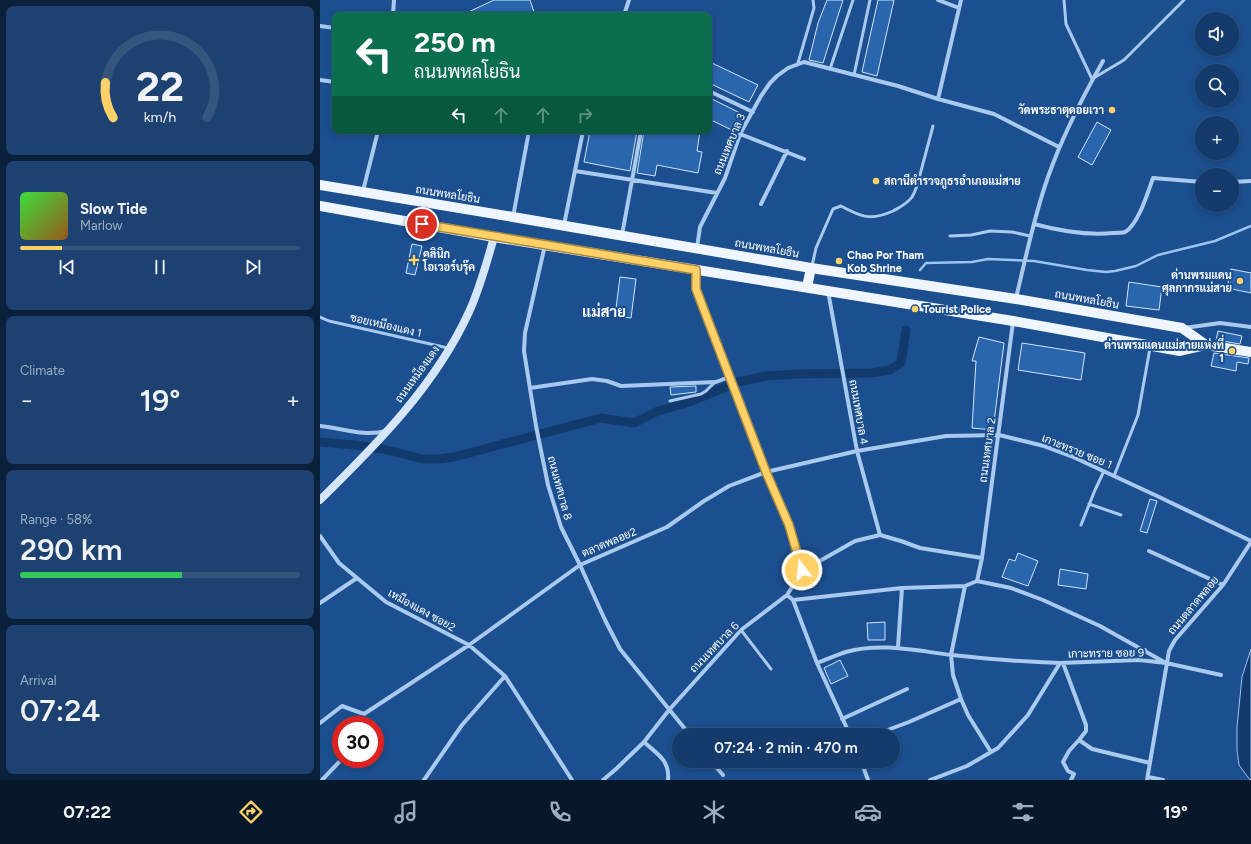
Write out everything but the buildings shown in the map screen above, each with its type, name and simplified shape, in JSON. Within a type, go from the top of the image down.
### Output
[{"type":"main road","name":"ถนนพหลโยธิน","points":[[320,185],[811,268],[1016,299],[1182,328],[1206,345]]},
{"type":"main road","name":"ถนนพหลโยธิน","points":[[320,206],[494,237],[545,244],[1014,321],[1180,351],[1206,345],[1251,352]]},
{"type":"main road","points":[[807,287],[811,268]]},
{"type":"street","points":[[393,12],[394,0]]},
{"type":"street","points":[[625,12],[629,0]]},
{"type":"street","points":[[938,0],[959,8]]},
{"type":"street","points":[[938,99],[960,0]]},
{"type":"street","points":[[320,26],[332,28]]},
{"type":"street","points":[[1016,299],[1030,236],[1059,147],[1092,79],[1103,61]]},
{"type":"street","points":[[798,63],[804,62],[898,86],[938,99],[994,114],[1059,147]]},
{"type":"street","name":"ถนนเทศบาล 3","points":[[697,248],[700,226],[725,178],[740,134],[752,112],[777,76],[798,63]]},
{"type":"street","points":[[320,80],[332,82]]},
{"type":"street","points":[[712,92],[752,112]]},
{"type":"street","points":[[362,193],[377,134]]},
{"type":"street","points":[[513,217],[528,134]]},
{"type":"street","points":[[564,226],[581,134]]},
{"type":"street","points":[[622,235],[640,134]]},
{"type":"street","points":[[740,134],[787,151],[804,159]]},
{"type":"street","points":[[761,204],[787,151]]},
{"type":"street","points":[[574,171],[717,193]]},
{"type":"street","points":[[1034,224],[1056,230],[1097,235],[1125,232],[1134,223],[1146,199],[1153,178],[1195,181]]},
{"type":"street","points":[[1239,182],[1251,181]]},
{"type":"street","name":"ถนนเหมืองแดง","points":[[320,500],[369,452],[428,381],[450,348],[469,312],[483,275],[494,237]]},
{"type":"street","name":"ถนนเทศบาล 8","points":[[545,244],[525,334],[524,351],[538,438],[548,485],[561,527],[580,565],[604,620],[620,649],[684,728]]},
{"type":"street","points":[[696,270],[696,289],[766,472],[789,525],[802,570],[855,541],[880,535],[920,548],[982,558]]},
{"type":"street","name":"ถนนเทศบาล 4","points":[[828,290],[857,451],[880,535]]},
{"type":"street","name":"ถนนเทศบาล 2","points":[[977,581],[982,558],[1014,321]]},
{"type":"street","points":[[1182,328],[1220,323],[1251,327]]},
{"type":"street","points":[[530,388],[592,379],[607,381],[621,386],[716,382],[729,377]]},
{"type":"street","points":[[320,426],[370,434],[386,432]]},
{"type":"street","name":"เกาะทราย ซอย 1","points":[[766,472],[857,451],[946,436],[999,435],[1044,446],[1071,456],[1251,541]]},
{"type":"street","name":"ตลาดพลอย2","points":[[320,723],[342,706],[364,714],[469,646],[580,565],[667,527],[704,501],[729,486],[766,472]]},
{"type":"street","name":"เหมืองแดง ซอย2","points":[[320,536],[338,563],[386,602],[469,646],[505,676],[572,780]]},
{"type":"street","name":"ถนนตลาดพลอย","points":[[1147,779],[1169,651],[1175,640],[1223,585],[1251,541]]},
{"type":"street","points":[[1149,551],[1223,585]]},
{"type":"street","name":"ถนนเทศบาล 6","points":[[603,780],[644,742],[669,710],[741,630],[787,595],[802,570]]},
{"type":"street","points":[[320,603],[357,578]]},
{"type":"street","points":[[793,600],[902,588],[965,586],[977,581],[1011,588],[1043,600],[1100,626],[1166,663],[1221,675]]},
{"type":"street","points":[[965,586],[951,655],[953,675],[968,715],[991,752]]},
{"type":"street","points":[[898,647],[902,588]]},
{"type":"street","points":[[787,595],[793,600],[817,663],[846,728]]},
{"type":"street","points":[[817,663],[846,652],[873,648],[898,647],[951,655],[1018,662],[1062,663],[1086,725],[1086,730],[1069,751],[1063,762],[1068,771],[1074,774],[1072,780]]},
{"type":"street","points":[[1139,660],[1145,650]]},
{"type":"street","name":"เกาะทราย ซอย 9","points":[[930,780],[967,766],[998,748],[1028,715],[1062,663],[1139,660],[1166,663]]},
{"type":"street","points":[[424,780],[462,725],[505,676]]},
{"type":"street","points":[[842,719],[907,689]]},
{"type":"street","points":[[893,728],[961,699]]},
{"type":"street","points":[[1079,740],[1092,749],[1150,763]]},
{"type":"street","points":[[644,742],[664,760],[669,771],[668,780]]},
{"type":"street","points":[[322,780],[333,768]]},
{"type":"street","points":[[717,768],[723,775]]},
{"type":"street","points":[[864,768],[868,780]]},
{"type":"street","points":[[1147,779],[1163,780]]},
{"type":"lane","points":[[798,63],[814,8],[813,0]]},
{"type":"lane","points":[[830,69],[853,0]]},
{"type":"lane","points":[[854,75],[870,0]]},
{"type":"lane","points":[[1064,0],[1066,24],[1092,79],[1124,60],[1184,0]]},
{"type":"lane","points":[[811,268],[816,248],[833,209],[841,206],[853,213],[871,218],[882,216],[898,208],[909,200],[917,185],[934,126]]},
{"type":"lane","points":[[950,236],[971,236],[990,232],[1012,232],[1030,236]]},
{"type":"lane","name":"ซอยเหมืองแดง 1","points":[[320,317],[329,321],[450,348]]},
{"type":"lane","points":[[1114,476],[1138,415],[1151,346]]},
{"type":"lane","points":[[670,400],[701,394],[716,382]]},
{"type":"lane","points":[[1081,525],[1104,472]]},
{"type":"lane","points":[[1090,504],[1121,515]]},
{"type":"lane","points":[[741,630],[771,669]]},
{"type":"water","points":[[1251,649],[1250,780],[1239,765],[1237,750],[1237,727],[1242,677]]},
{"type":"waterway","points":[[920,270],[926,263],[972,262],[988,259],[1034,261],[1087,270],[1106,272],[1115,271],[1136,266],[1158,255],[1215,241],[1251,226]]},
{"type":"waterway","points":[[320,442],[356,445],[383,449],[423,459],[438,459],[454,457],[601,418],[634,423],[658,411],[689,402],[738,382],[766,376],[871,373],[890,370],[901,363],[906,330]]},
{"type":"place","name":"วัดพระธาตุดอยเวา","points":[[1112,110]]},
{"type":"place","name":"สถานีตำรวจภูธรอำเภอแม่สาย","points":[[876,181]]},
{"type":"place","name":"คลินิก โอเวอร์บรุ๊ค","points":[[414,260]]},
{"type":"place","name":"Chao Por Tham Kob Shrine","points":[[839,261]]},
{"type":"place","name":"ด่านพรมแดน ศุลกากรแม่สาย","points":[[1240,281]]},
{"type":"place","name":"Tourist Police","points":[[915,309]]},
{"type":"place","name":"ด่านพรมแดนแม่สายแห่งที่ 1","points":[[1232,351]]},
{"type":"district","name":"แม่สาย","points":[[604,312]]},
{"type":"route","points":[[422,224],[696,270],[696,289],[766,472],[789,525],[802,570]]}]
